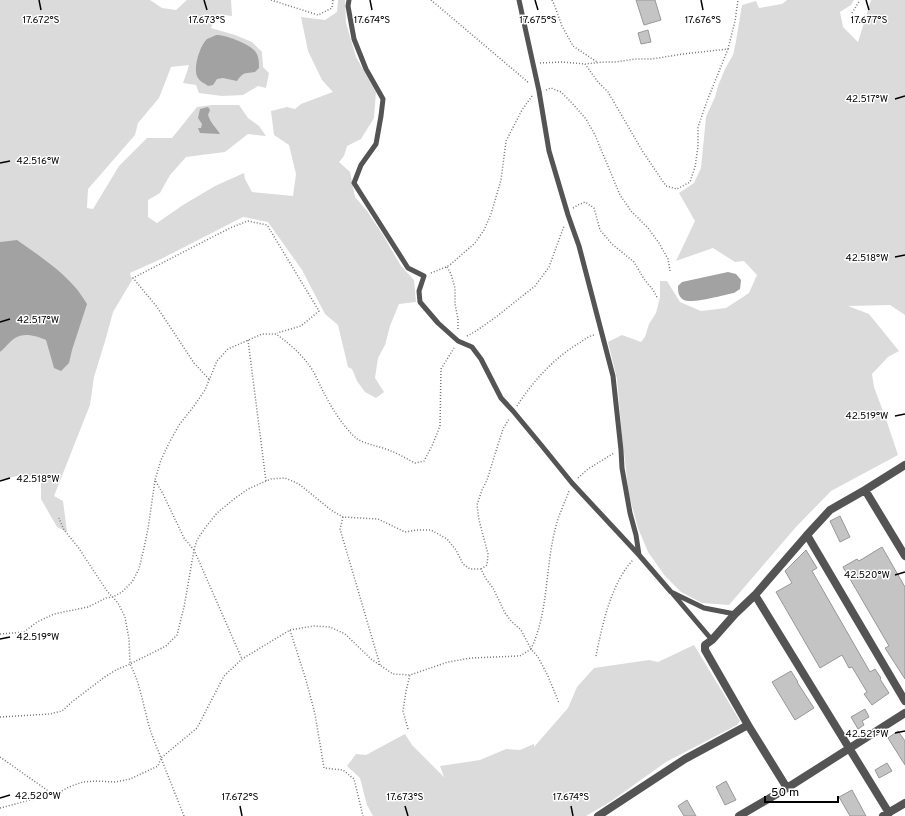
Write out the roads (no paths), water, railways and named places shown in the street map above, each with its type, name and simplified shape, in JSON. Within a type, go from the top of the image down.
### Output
[{"type":"street","points":[[787,788],[748,725],[705,650],[705,645],[712,640],[755,594],[806,535],[830,510],[905,466]]},
{"type":"street","points":[[865,490],[905,556]]},
{"type":"street","points":[[806,535],[905,701]]},
{"type":"street","points":[[755,594],[849,748],[886,814],[905,803]]},
{"type":"street","points":[[740,816],[905,713]]},
{"type":"street","points":[[598,816],[685,759],[748,725]]},
{"type":"lane","points":[[349,0],[348,6],[354,40],[366,69],[383,99],[376,144],[360,165],[354,183],[408,268],[424,276],[419,291],[420,302],[438,323],[458,341],[472,347],[501,398],[514,411],[572,483],[639,555],[712,640]]},
{"type":"lane","points":[[519,0],[539,91],[549,151],[579,246],[613,376],[622,468],[639,555]]},
{"type":"lane","points":[[671,592],[704,608],[735,614]]}]
